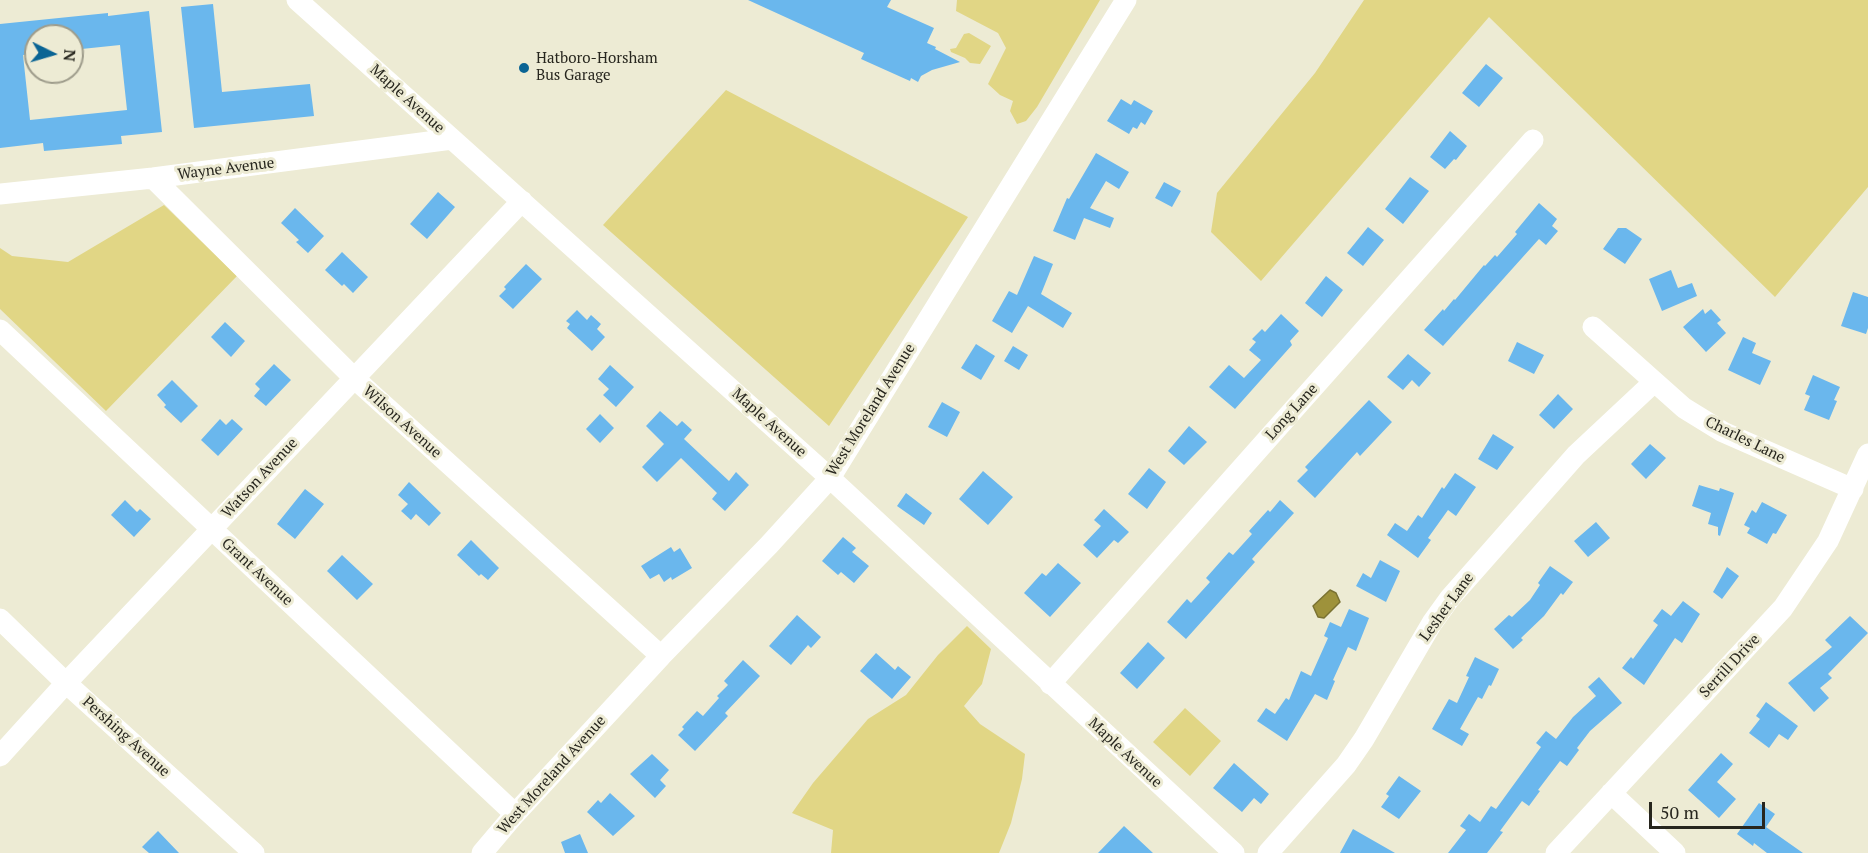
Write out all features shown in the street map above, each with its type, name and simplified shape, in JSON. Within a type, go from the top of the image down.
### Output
[{"type":"street","name":"Maple Avenue","points":[[297,0],[830,478],[1234,853]]},
{"type":"street","name":"West Moreland Avenue","points":[[485,852],[515,814],[830,478],[1126,0]]},
{"type":"street","name":"Wayne Avenue","points":[[0,194],[153,178],[452,139]]},
{"type":"street","name":"Long Lane","points":[[1050,684],[1533,140]]},
{"type":"street","name":"Wilson Avenue","points":[[153,178],[354,378],[661,656]]},
{"type":"street","name":"Watson Avenue","points":[[0,756],[66,683],[522,201]]},
{"type":"street","name":"Charles Lane","points":[[1593,327],[1684,408],[1723,432],[1853,489]]},
{"type":"street","name":"Grant Avenue","points":[[0,330],[515,814]]},
{"type":"street","name":"Lesher Lane","points":[[1268,853],[1346,765],[1364,739],[1432,623],[1450,598],[1576,455],[1654,382]]},
{"type":"street","name":"Serrill Drive","points":[[1556,853],[1783,608],[1828,541],[1868,454]]},
{"type":"street","name":"Pershing Avenue","points":[[0,619],[66,683],[254,853]]},
{"type":"street","points":[[1611,793],[1676,853]]},
{"type":"shaded area","points":[[957,0],[1100,0],[1037,107],[1026,121],[1017,124],[1010,111],[1013,101],[1000,95],[988,84],[1006,48],[998,33],[956,11]]},
{"type":"shaded area","points":[[1364,0],[1868,0],[1868,187],[1775,297],[1489,17],[1261,281],[1211,232],[1217,193],[1315,73]]},
{"type":"shaded area","points":[[969,33],[991,46],[980,64],[970,63],[965,58],[951,52],[950,49],[956,48],[964,34]]},
{"type":"shaded area","points":[[726,90],[968,217],[829,426],[603,225]]},
{"type":"shaded area","points":[[164,205],[237,276],[106,411],[0,309],[0,248],[12,256],[68,262]]},
{"type":"shaded area","points":[[1330,590],[1336,593],[1340,602],[1324,618],[1318,617],[1313,606]]},
{"type":"shaded area","points":[[967,626],[991,649],[982,684],[964,706],[980,724],[1025,754],[1022,779],[1011,823],[999,853],[831,853],[833,830],[792,813],[813,783],[868,719],[906,695],[938,655]]},
{"type":"shaded area","points":[[1185,708],[1221,741],[1190,776],[1153,742]]},
{"type":"building","points":[[748,0],[891,0],[887,7],[934,28],[927,43],[960,62],[932,70],[921,76],[918,82],[911,78],[910,81],[861,59],[864,53]]},
{"type":"building","points":[[213,4],[222,92],[310,84],[314,116],[194,128],[181,7]]},
{"type":"building","points":[[149,11],[162,132],[121,136],[122,144],[44,151],[43,143],[0,148],[0,24],[108,13],[108,16]]},
{"type":"building","points":[[1486,64],[1503,78],[1479,107],[1462,93]]},
{"type":"building","points":[[1121,99],[1131,105],[1134,100],[1153,111],[1145,125],[1141,122],[1137,129],[1133,127],[1129,134],[1107,121]]},
{"type":"building","points":[[1450,131],[1467,146],[1445,169],[1430,157]]},
{"type":"building","points":[[1096,153],[1129,172],[1119,189],[1106,181],[1090,208],[1114,218],[1110,228],[1084,218],[1075,240],[1053,231],[1067,198],[1069,199]]},
{"type":"building","points":[[1410,177],[1429,191],[1403,224],[1385,209]]},
{"type":"building","points":[[1164,182],[1181,191],[1172,207],[1155,198]]},
{"type":"building","points":[[438,192],[455,207],[427,239],[410,224]]},
{"type":"building","points":[[1539,203],[1557,219],[1552,226],[1558,231],[1546,245],[1539,239],[1443,346],[1424,330],[1443,309],[1444,311],[1455,300],[1484,265],[1495,255],[1497,257]]},
{"type":"building","points":[[295,208],[324,236],[308,253],[296,242],[299,240],[281,223]]},
{"type":"building","points":[[1368,227],[1384,240],[1363,266],[1347,253]]},
{"type":"building","points":[[1618,228],[1626,228],[1642,239],[1625,264],[1603,249]]},
{"type":"building","points":[[342,252],[368,277],[353,293],[325,270]]},
{"type":"building","points":[[1034,256],[1053,264],[1041,294],[1072,313],[1063,328],[1028,306],[1012,333],[992,321],[1009,291],[1017,295]]},
{"type":"building","points":[[526,264],[542,279],[513,309],[499,296],[506,289],[504,287]]},
{"type":"building","points":[[1671,270],[1678,288],[1692,283],[1697,296],[1662,311],[1649,279]]},
{"type":"building","points":[[1326,276],[1343,290],[1322,317],[1305,303]]},
{"type":"building","points":[[1853,292],[1868,297],[1866,334],[1841,326]]},
{"type":"building","points":[[1703,309],[1705,314],[1711,309],[1721,320],[1717,323],[1726,333],[1706,352],[1683,327]]},
{"type":"building","points":[[577,310],[587,320],[591,315],[601,324],[597,329],[605,337],[592,351],[567,328],[570,324],[566,321]]},
{"type":"building","points":[[1281,314],[1299,331],[1290,341],[1292,345],[1235,409],[1209,387],[1229,365],[1244,378],[1261,360],[1249,350],[1256,342],[1252,339],[1262,329],[1265,332]]},
{"type":"building","points":[[225,322],[245,341],[231,357],[211,337]]},
{"type":"building","points":[[1743,337],[1756,343],[1752,353],[1771,361],[1760,385],[1728,370]]},
{"type":"building","points":[[1517,342],[1544,355],[1534,374],[1508,361]]},
{"type":"building","points":[[976,344],[995,356],[981,380],[961,368]]},
{"type":"building","points":[[1013,346],[1028,355],[1019,370],[1004,361]]},
{"type":"building","points":[[1408,354],[1431,373],[1419,387],[1412,380],[1403,390],[1387,377]]},
{"type":"building","points":[[274,364],[291,380],[266,406],[254,396],[260,389],[255,384]]},
{"type":"building","points":[[610,365],[634,387],[616,407],[603,395],[609,389],[598,379]]},
{"type":"building","points":[[1813,375],[1840,387],[1829,420],[1804,410],[1810,396],[1805,394]]},
{"type":"building","points":[[172,380],[198,406],[181,423],[164,407],[166,405],[157,395]]},
{"type":"building","points":[[1558,394],[1573,409],[1554,429],[1539,415]]},
{"type":"building","points":[[1369,400],[1392,422],[1360,456],[1357,452],[1315,498],[1297,481],[1308,470],[1305,467]]},
{"type":"building","points":[[942,402],[960,412],[947,437],[928,427]]},
{"type":"building","points":[[660,411],[677,426],[682,421],[692,430],[684,439],[729,481],[736,472],[749,485],[725,511],[712,499],[717,493],[681,458],[657,482],[642,467],[664,444],[646,426]]},
{"type":"building","points":[[600,414],[614,428],[600,443],[586,429]]},
{"type":"building","points":[[220,419],[226,425],[232,419],[243,429],[218,456],[201,440]]},
{"type":"building","points":[[1189,426],[1207,442],[1184,465],[1168,451]]},
{"type":"building","points":[[1493,434],[1514,447],[1497,470],[1478,459]]},
{"type":"building","points":[[1650,444],[1666,458],[1646,479],[1631,464]]},
{"type":"building","points":[[1149,468],[1166,482],[1147,509],[1128,494]]},
{"type":"building","points":[[983,471],[1013,497],[988,525],[959,499]]},
{"type":"building","points":[[1455,473],[1476,487],[1456,516],[1448,510],[1428,538],[1431,540],[1418,558],[1387,535],[1395,523],[1407,531],[1418,515],[1422,518],[1442,487],[1444,489]]},
{"type":"building","points":[[409,482],[441,513],[429,526],[416,514],[411,520],[401,511],[408,504],[398,495]]},
{"type":"building","points":[[1699,485],[1734,493],[1720,536],[1718,527],[1708,524],[1711,513],[1692,506]]},
{"type":"building","points":[[305,489],[324,504],[295,539],[277,524]]},
{"type":"building","points":[[906,493],[932,513],[924,525],[897,506]]},
{"type":"building","points":[[125,500],[137,512],[140,509],[151,519],[134,537],[111,515]]},
{"type":"building","points":[[1280,500],[1294,513],[1252,559],[1255,562],[1186,639],[1167,622],[1187,599],[1191,603],[1210,582],[1206,578],[1229,552],[1233,555],[1252,534],[1249,531]]},
{"type":"building","points":[[1762,502],[1787,515],[1767,544],[1747,533],[1750,528],[1744,525],[1752,510],[1756,513]]},
{"type":"building","points":[[1104,509],[1129,532],[1118,543],[1114,540],[1097,558],[1083,545],[1101,526],[1094,520]]},
{"type":"building","points":[[1596,522],[1610,538],[1588,557],[1574,541]]},
{"type":"building","points":[[843,537],[856,548],[852,552],[869,566],[854,583],[841,572],[838,575],[822,561]]},
{"type":"building","points":[[471,540],[499,568],[488,580],[481,574],[479,576],[457,555]]},
{"type":"building","points":[[671,547],[674,552],[680,548],[692,568],[672,580],[671,577],[664,582],[659,574],[650,579],[641,566]]},
{"type":"building","points":[[342,555],[373,584],[357,600],[327,571]]},
{"type":"building","points":[[1380,560],[1400,571],[1386,602],[1356,586],[1363,573],[1371,578]]},
{"type":"building","points":[[1058,563],[1081,583],[1050,617],[1024,593],[1042,573],[1046,576]]},
{"type":"building","points":[[1550,566],[1573,582],[1513,649],[1494,629],[1509,615],[1512,617],[1530,600]]},
{"type":"building","points":[[1727,567],[1739,576],[1722,599],[1713,592]]},
{"type":"building","points":[[1683,601],[1700,614],[1682,643],[1675,638],[1644,685],[1622,668],[1631,657],[1633,659],[1658,625],[1653,621],[1662,609],[1671,616]]},
{"type":"building","points":[[1349,609],[1369,618],[1356,651],[1348,647],[1327,700],[1315,694],[1287,741],[1257,721],[1266,708],[1275,714],[1286,698],[1289,700],[1301,671],[1311,676],[1328,638],[1324,636],[1330,622],[1341,627]]},
{"type":"building","points":[[797,615],[821,637],[811,648],[808,645],[791,665],[769,646]]},
{"type":"building","points":[[1850,616],[1868,633],[1828,674],[1832,678],[1820,688],[1829,698],[1814,712],[1788,683],[1832,647],[1825,640]]},
{"type":"building","points":[[1148,642],[1165,658],[1137,689],[1120,673]]},
{"type":"building","points":[[876,653],[895,670],[898,666],[911,677],[892,699],[860,671]]},
{"type":"building","points":[[1475,657],[1499,669],[1491,686],[1489,685],[1482,699],[1478,697],[1460,729],[1469,734],[1462,746],[1432,729],[1449,699],[1457,703]]},
{"type":"building","points":[[743,660],[760,676],[725,713],[728,716],[695,751],[678,735],[684,729],[682,727],[697,711],[703,716],[728,685],[724,681]]},
{"type":"building","points":[[1599,677],[1622,703],[1590,731],[1567,766],[1560,761],[1529,806],[1522,801],[1487,853],[1448,853],[1466,830],[1460,826],[1469,814],[1480,822],[1491,806],[1496,809],[1541,747],[1536,743],[1546,731],[1556,739],[1573,717],[1596,696],[1588,687]]},
{"type":"building","points":[[1766,702],[1798,726],[1788,740],[1779,734],[1769,748],[1749,733],[1760,719],[1756,716]]},
{"type":"building","points":[[1721,753],[1733,764],[1717,782],[1736,799],[1719,818],[1688,790]]},
{"type":"building","points":[[652,754],[669,770],[660,780],[666,786],[655,798],[630,774]]},
{"type":"building","points":[[1234,763],[1269,794],[1261,804],[1254,798],[1242,812],[1213,788]]},
{"type":"building","points":[[1399,776],[1421,791],[1399,819],[1381,807],[1389,796],[1386,794]]},
{"type":"building","points":[[610,793],[635,816],[613,836],[587,812],[598,800],[601,803]]},
{"type":"building","points":[[1759,803],[1775,814],[1766,827],[1803,853],[1767,853],[1737,834]]},
{"type":"building","points":[[1124,826],[1153,853],[1098,853]]},
{"type":"building","points":[[1353,829],[1395,853],[1340,853]]},
{"type":"building","points":[[158,831],[179,853],[149,853],[142,847]]},
{"type":"building","points":[[580,834],[588,853],[565,853],[561,842]]},
{"type":"place","name":"Hatboro-Horsham Bus Garage","points":[[524,68]]}]
